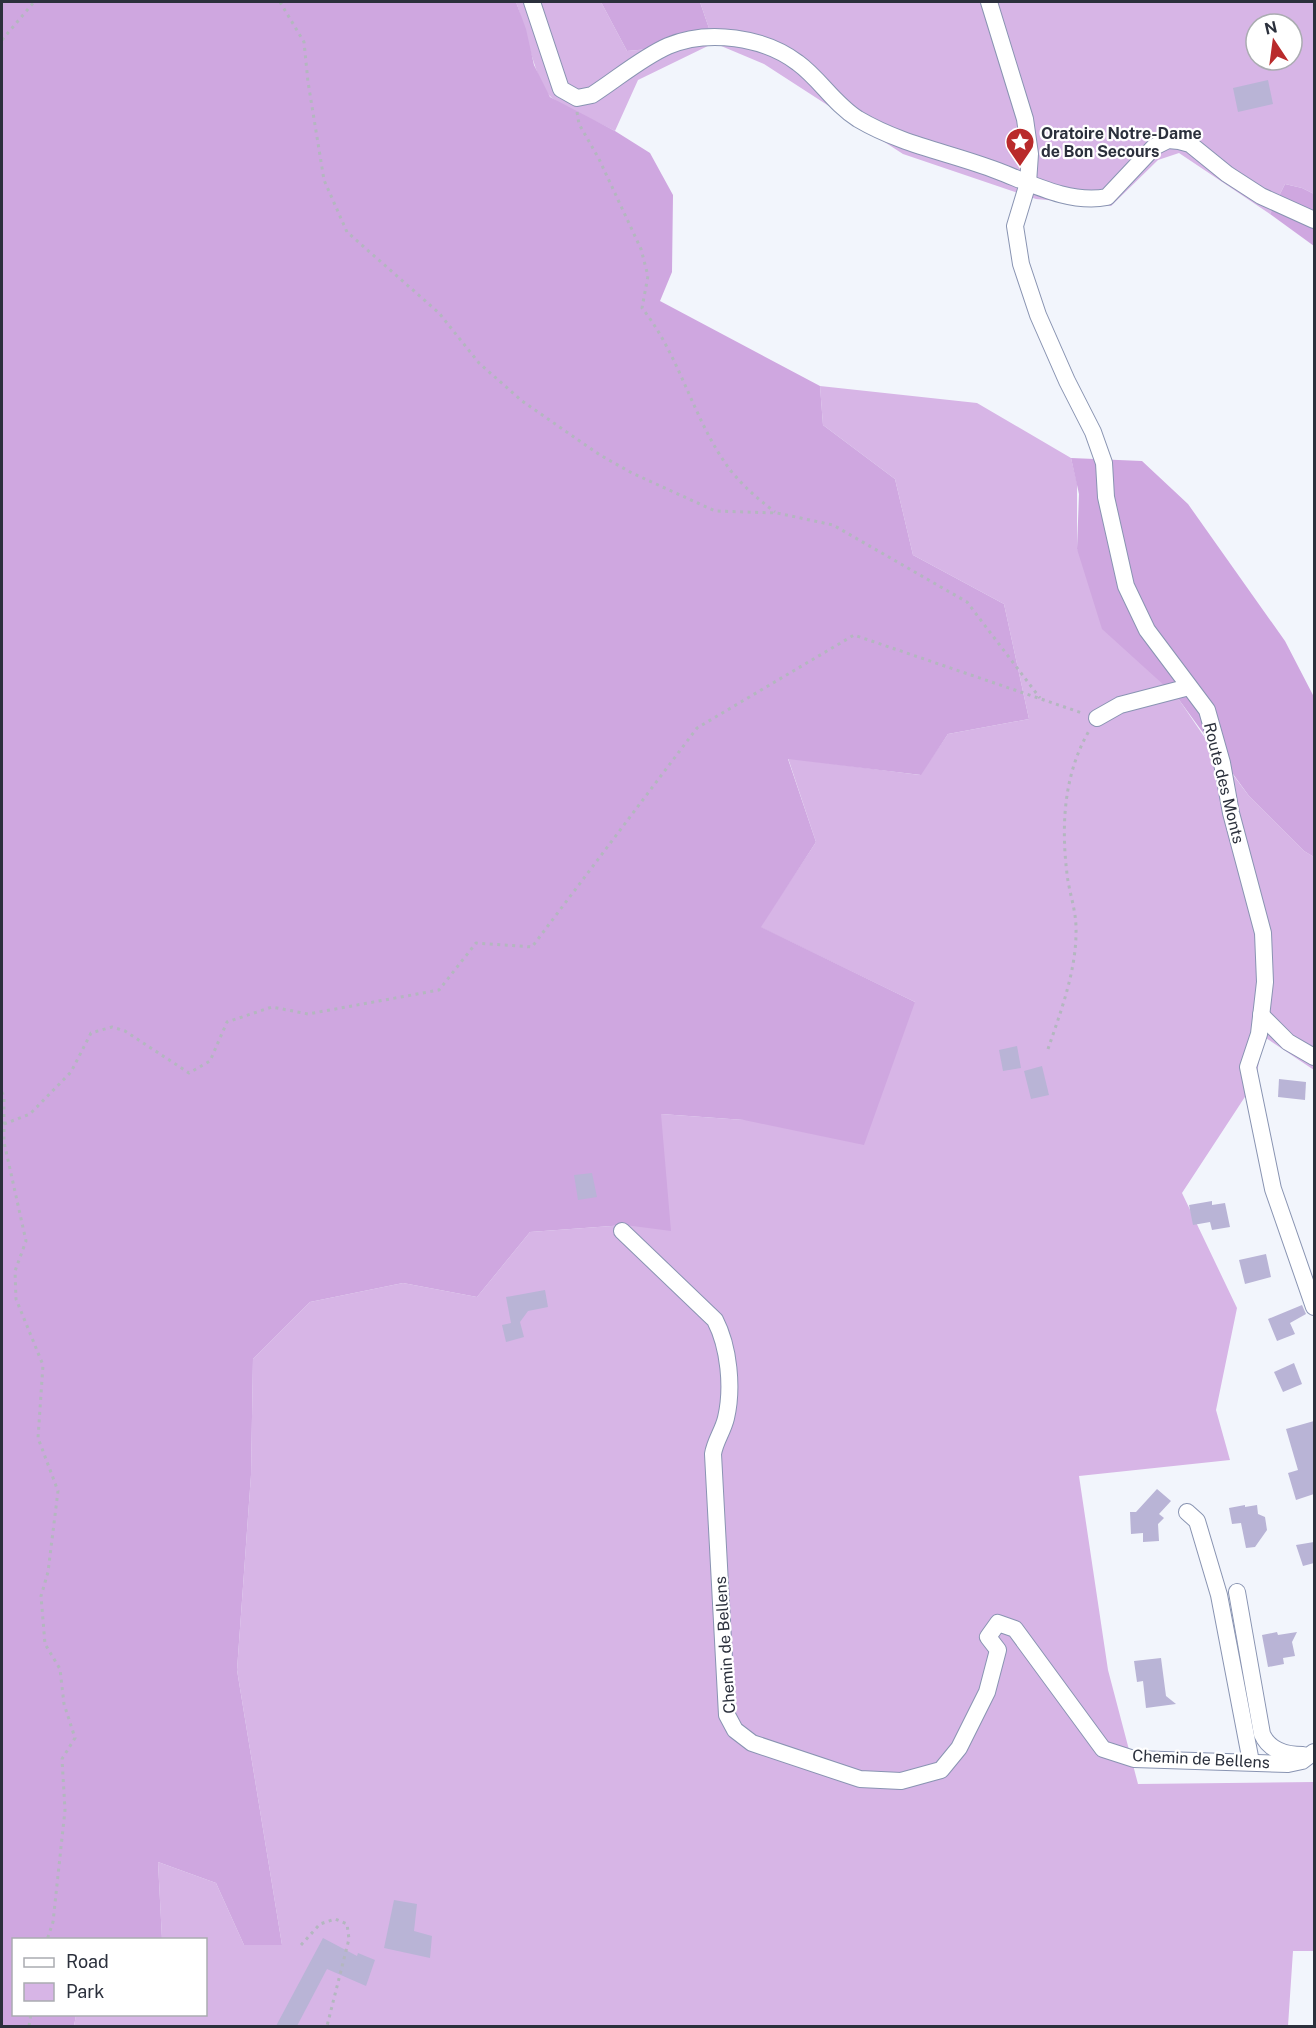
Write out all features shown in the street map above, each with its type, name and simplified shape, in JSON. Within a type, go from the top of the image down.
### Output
[{"type":"street","points":[[532,2],[561,89],[577,98],[592,95],[669,46],[708,38],[749,40],[772,48],[799,63],[839,105],[894,139],[980,164],[1028,183],[1079,198],[1107,197],[1154,147],[1168,140],[1179,141],[1190,144],[1227,174],[1260,196],[1314,220]]},
{"type":"street","name":"Route des Monts","points":[[989,2],[1025,118],[1030,154],[1028,183],[1015,226],[1021,264],[1038,315],[1067,381],[1093,432],[1104,463],[1106,497],[1126,586],[1147,630],[1207,710],[1263,933],[1265,982],[1258,1034],[1248,1067],[1273,1189],[1314,1307]]},
{"type":"street","points":[[1097,717],[1120,705],[1189,687]]},
{"type":"street","points":[[1261,1015],[1288,1042],[1314,1058]]},
{"type":"street","name":"Chemin de Bellens","points":[[622,1231],[715,1320],[723,1336],[728,1401],[725,1420],[713,1454],[727,1715],[735,1730],[752,1743],[860,1779],[901,1781],[941,1770],[959,1748],[987,1692],[998,1650],[988,1637],[998,1623],[1015,1629],[1103,1749],[1134,1759],[1288,1764],[1302,1761],[1314,1752]]},
{"type":"street","points":[[1187,1512],[1197,1521],[1216,1585],[1251,1762]]},
{"type":"street","points":[[1237,1592],[1258,1722],[1266,1743],[1286,1754],[1308,1755],[1314,1752]]},
{"type":"path","points":[[2,40],[34,2]]},
{"type":"path","points":[[279,2],[304,42],[324,180],[347,232],[439,313],[488,371],[522,401],[600,455],[715,511],[777,513],[833,525],[967,602],[1042,700]]},
{"type":"path","points":[[577,98],[579,124],[591,144],[641,249],[648,276],[642,308],[659,330],[693,402],[731,470],[752,494],[777,513]]},
{"type":"path","points":[[4,1124],[30,1113],[72,1072],[91,1033],[112,1027],[125,1031],[189,1073],[210,1061],[226,1022],[272,1007],[308,1014],[439,990],[476,943],[532,947],[697,728],[854,635],[1097,717],[1082,743],[1067,787],[1064,831],[1067,874],[1077,926],[1075,957],[1048,1049]]},
{"type":"path","points":[[2,1092],[4,1142],[26,1241],[15,1272],[16,1299],[44,1365],[38,1438],[58,1491],[48,1572],[41,1596],[45,1644],[60,1668],[64,1704],[75,1738],[62,1759],[65,1810],[53,1922],[48,1938]]},
{"type":"path","points":[[301,1945],[320,1924],[335,1919],[347,1924],[349,1939],[327,2026]]},
{"type":"green space","points":[[516,2],[601,2],[627,51],[714,43],[638,80],[615,131],[566,107],[546,92],[536,68]]},
{"type":"green space","points":[[700,2],[1314,2],[1314,194],[1285,184],[1270,214],[1179,153],[1158,160],[1111,206],[1036,199],[903,154],[764,64],[714,43]]},
{"type":"green space","points":[[820,386],[977,403],[1071,458],[1077,483],[1077,549],[1203,735],[1249,796],[1304,851],[1314,857],[1314,1070],[1263,1036],[1256,1080],[1182,1193],[1237,1308],[1216,1410],[1230,1460],[1079,1476],[1108,1670],[1138,1784],[1314,1782],[1314,1951],[1293,1951],[1288,2026],[74,2026],[76,2016],[207,2016],[207,1938],[162,1938],[158,1862],[216,1883],[244,1945],[282,1945],[237,1670],[251,1475],[253,1359],[310,1302],[403,1283],[477,1297],[530,1232],[625,1225],[661,1114],[744,1120],[915,1002],[760,927],[816,842],[788,758],[920,775],[948,734],[1029,719],[1004,604],[913,555],[895,479],[823,425]]},
{"type":"shaded area","points":[[2,2],[516,2],[526,29],[534,65],[550,97],[615,131],[650,153],[673,195],[672,272],[660,301],[820,386],[823,425],[895,479],[913,555],[1004,604],[1029,719],[948,734],[921,775],[788,759],[816,842],[761,927],[915,1002],[864,1145],[744,1120],[661,1114],[671,1231],[625,1225],[530,1232],[477,1297],[403,1283],[310,1302],[253,1359],[251,1475],[237,1670],[282,1945],[244,1945],[216,1883],[158,1862],[162,1938],[12,1938],[12,2016],[76,2016],[74,2026],[2,2026]]},
{"type":"shaded area","points":[[601,2],[700,2],[714,43],[627,51]]},
{"type":"shaded area","points":[[1285,184],[1314,194],[1314,246],[1270,214]]},
{"type":"shaded area","points":[[1071,458],[1142,461],[1188,504],[1285,641],[1314,697],[1314,857],[1304,851],[1249,796],[1177,697],[1102,629],[1077,549],[1079,494]]},
{"type":"building","points":[[1268,80],[1273,104],[1238,112],[1233,88]]},
{"type":"building","points":[[1017,1046],[1021,1068],[1003,1071],[999,1050]]},
{"type":"building","points":[[1042,1066],[1049,1095],[1031,1099],[1024,1071]]},
{"type":"building","points":[[1279,1079],[1306,1082],[1305,1100],[1278,1097]]},
{"type":"building","points":[[592,1173],[597,1197],[578,1200],[574,1175]]},
{"type":"building","points":[[1212,1201],[1212,1205],[1225,1203],[1230,1227],[1212,1230],[1210,1222],[1193,1225],[1189,1205]]},
{"type":"building","points":[[1266,1254],[1271,1277],[1245,1284],[1239,1260]]},
{"type":"building","points":[[545,1290],[548,1307],[528,1311],[520,1322],[524,1337],[506,1342],[502,1325],[511,1323],[506,1297]]},
{"type":"building","points":[[1302,1305],[1306,1314],[1290,1323],[1295,1334],[1277,1341],[1268,1319]]},
{"type":"building","points":[[1294,1363],[1302,1384],[1283,1392],[1274,1372]]},
{"type":"building","points":[[1314,1421],[1314,1494],[1296,1500],[1288,1473],[1298,1470],[1286,1429]]},
{"type":"building","points":[[1157,1489],[1171,1501],[1159,1514],[1164,1518],[1158,1524],[1159,1541],[1143,1542],[1143,1533],[1131,1534],[1130,1512],[1136,1512]]},
{"type":"building","points":[[1245,1505],[1245,1507],[1257,1505],[1258,1514],[1265,1517],[1267,1530],[1255,1547],[1246,1548],[1241,1523],[1232,1524],[1229,1508]]},
{"type":"building","points":[[1314,1542],[1314,1563],[1303,1566],[1296,1545]]},
{"type":"building","points":[[1277,1632],[1278,1635],[1297,1632],[1292,1642],[1295,1656],[1283,1658],[1284,1664],[1268,1667],[1262,1635]]},
{"type":"building","points":[[1161,1658],[1166,1696],[1176,1704],[1146,1708],[1143,1681],[1137,1682],[1134,1661]]},
{"type":"building","points":[[394,1900],[417,1904],[414,1931],[432,1936],[430,1958],[384,1948]]},
{"type":"building","points":[[323,1938],[357,1956],[358,1953],[375,1960],[366,1986],[327,1969],[297,2026],[276,2026]]},
{"type":"place","name":"Oratoire Notre-Dame de Bon Secours","points":[[1020,168]]}]
